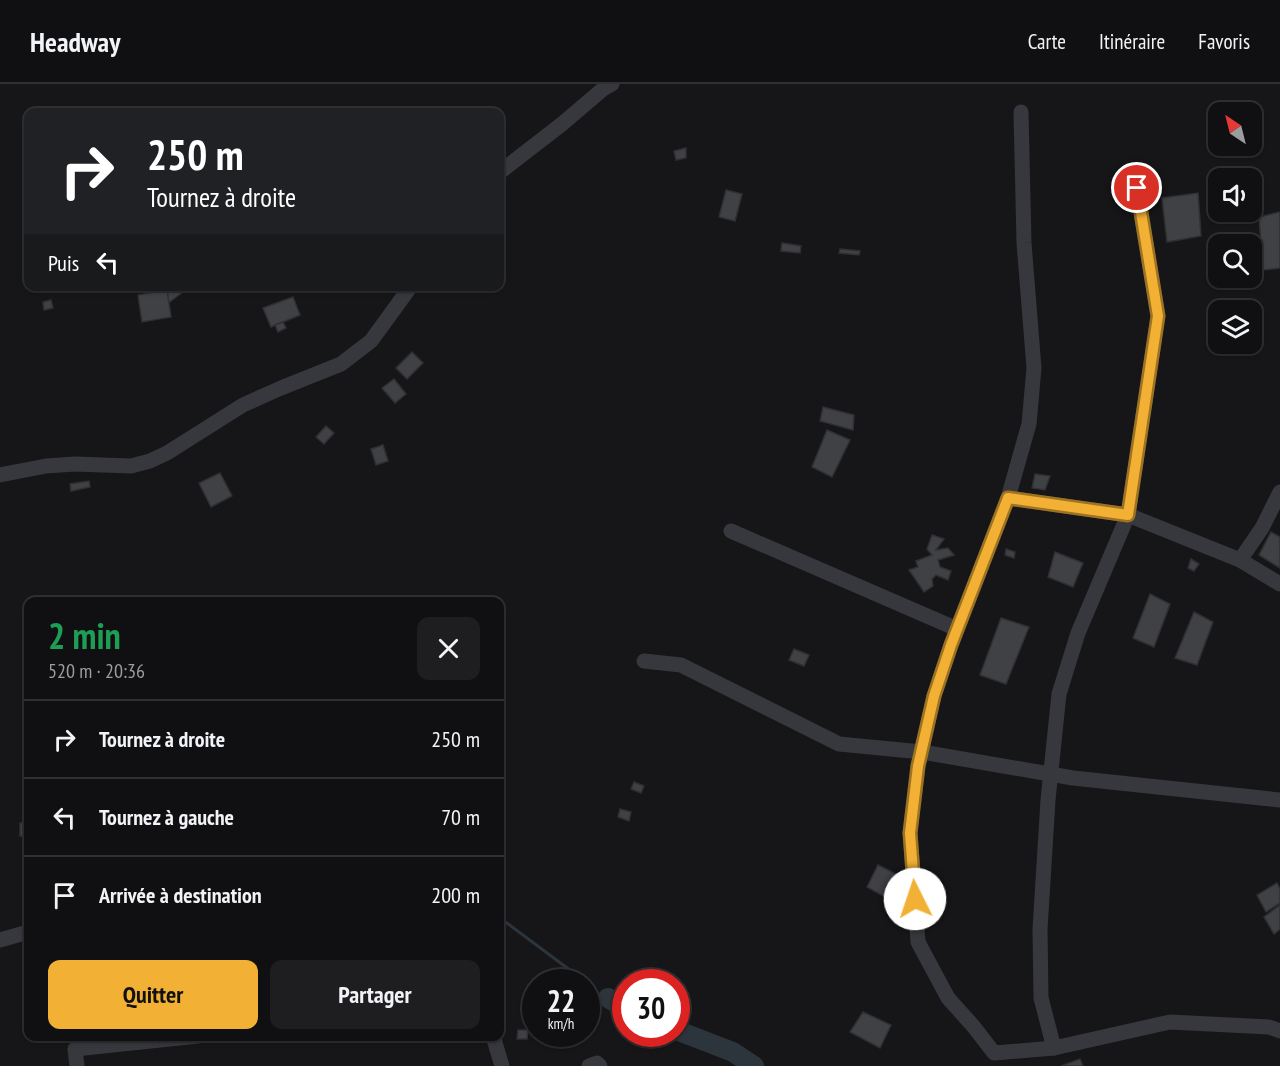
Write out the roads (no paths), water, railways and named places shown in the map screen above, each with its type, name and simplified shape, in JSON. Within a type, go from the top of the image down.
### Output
[{"type":"street","points":[[504,169],[612,84]]},
{"type":"street","points":[[1021,112],[1024,243],[1034,368],[1029,424],[1008,498],[957,629],[934,696],[918,766],[910,833],[918,942],[948,998],[994,1053],[1054,1048],[1170,1022],[1269,1027],[1280,1030]]},
{"type":"street","points":[[1054,1048],[1041,998],[1040,929],[1059,694],[1078,633],[1128,515],[1158,316],[1137,188]]},
{"type":"street","points":[[0,475],[46,465],[130,466],[150,461],[167,453],[243,405],[341,364],[371,341],[407,291]]},
{"type":"street","points":[[1240,560],[1262,528],[1280,492]]},
{"type":"street","points":[[1008,498],[1128,515],[1240,560],[1280,584]]},
{"type":"street","points":[[731,531],[957,629]]},
{"type":"street","points":[[644,661],[681,665],[838,744],[922,752],[1073,778],[1280,800]]},
{"type":"street","points":[[0,940],[24,933]]},
{"type":"street","points":[[77,1066],[75,1049],[151,1041]]},
{"type":"street","points":[[494,1041],[502,1066]]},
{"type":"street","points":[[589,1066],[597,1063],[600,1066]]},
{"type":"waterway","points":[[504,921],[569,969]]},
{"type":"waterway","points":[[608,998],[612,1000]]},
{"type":"waterway","points":[[690,1035],[733,1052],[754,1066]]}]
